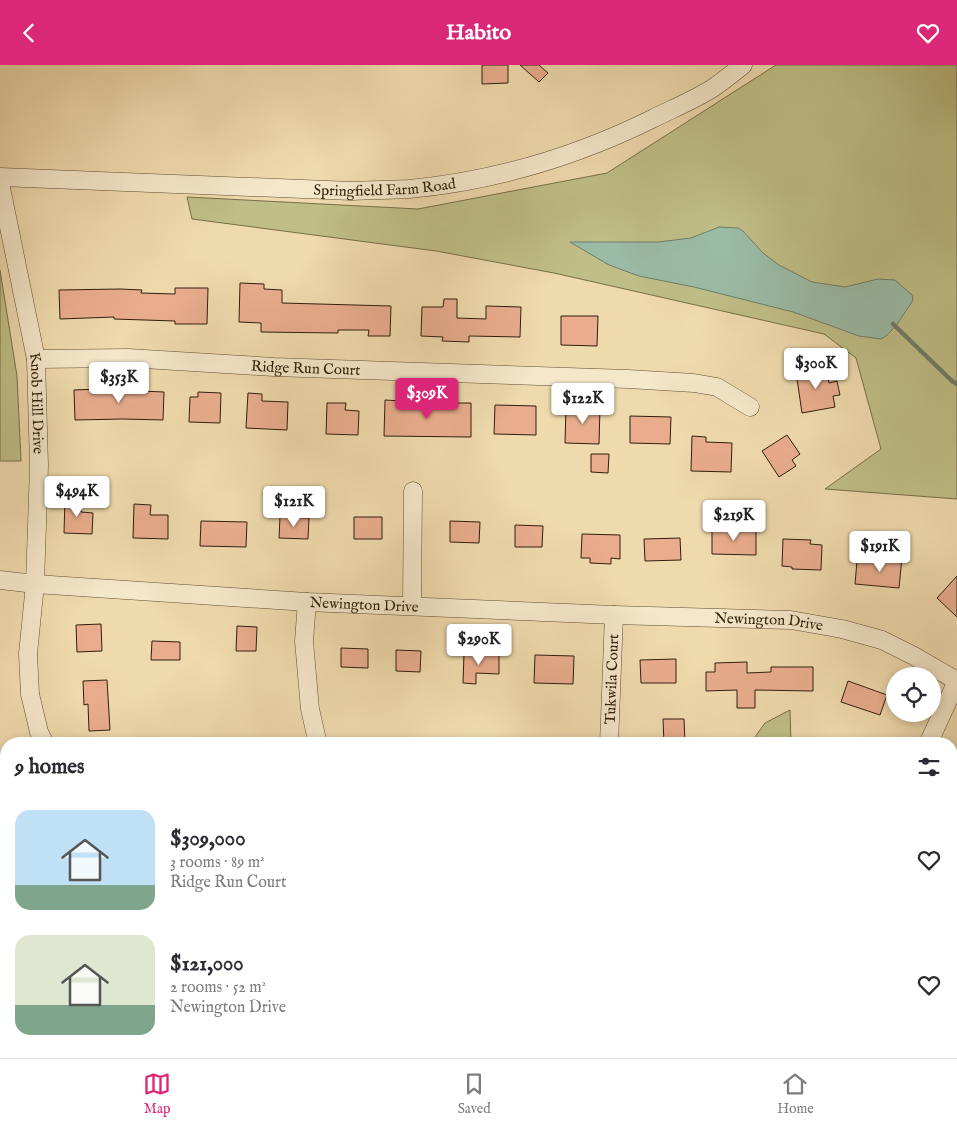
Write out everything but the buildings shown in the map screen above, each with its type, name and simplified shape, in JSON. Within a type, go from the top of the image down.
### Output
[{"type":"street","name":"Springfield Farm Road","points":[[0,177],[352,191],[408,189],[452,183],[540,164],[624,133],[711,89],[743,65]]},
{"type":"street","name":"Knob Hill Drive","points":[[0,183],[36,359],[39,466],[35,584],[28,655],[30,694],[41,737]]},
{"type":"street","name":"Ridge Run Court","points":[[36,359],[128,358],[274,367],[694,383],[717,387],[750,407]]},
{"type":"street","points":[[412,605],[413,491]]},
{"type":"street","name":"Newington Drive","points":[[0,580],[307,602],[614,615],[791,620],[842,629],[882,641],[914,656],[957,681]]},
{"type":"street","points":[[307,602],[304,641],[310,709],[316,737]]},
{"type":"street","name":"Tukwila Court","points":[[609,737],[614,615]]},
{"type":"street","points":[[931,737],[957,681]]},
{"type":"shaded area","points":[[776,65],[957,65],[957,499],[825,489],[881,449],[856,358],[824,334],[554,273],[436,251],[192,219],[187,197],[418,209],[607,173]]},
{"type":"shaded area","points":[[719,227],[738,228],[763,253],[779,265],[812,282],[845,287],[878,279],[895,280],[912,295],[913,300],[896,326],[886,336],[881,339],[859,336],[793,312],[694,287],[639,276],[609,265],[570,242],[658,242],[691,238]]},
{"type":"shaded area","points":[[0,270],[17,376],[21,461],[0,461]]},
{"type":"shaded area","points":[[790,710],[791,737],[755,737],[765,723]]},
{"type":"waterway","points":[[893,324],[957,384]]}]
